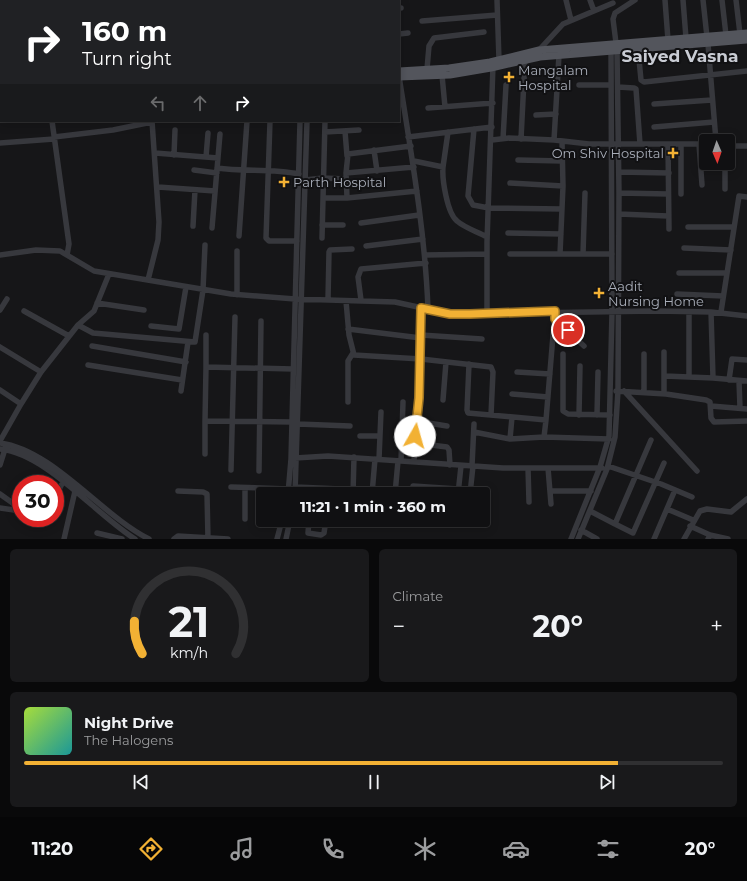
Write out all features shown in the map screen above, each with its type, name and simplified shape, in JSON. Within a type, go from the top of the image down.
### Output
[{"type":"main road","points":[[400,76],[442,75],[495,63],[539,50],[614,46],[638,49],[708,40],[726,35],[743,33]]},
{"type":"main road","points":[[400,71],[449,68],[525,60],[614,46],[686,38],[708,40],[747,40]]},
{"type":"street","points":[[487,314],[487,237],[497,0]]},
{"type":"street","points":[[566,0],[571,20]]},
{"type":"street","points":[[590,0],[594,11]]},
{"type":"street","points":[[615,13],[635,0]]},
{"type":"street","points":[[665,0],[668,40]]},
{"type":"street","points":[[683,0],[686,38]]},
{"type":"street","points":[[703,0],[708,40],[715,134]]},
{"type":"street","points":[[722,0],[726,35]]},
{"type":"street","points":[[736,0],[743,33]]},
{"type":"street","points":[[539,50],[562,25],[612,2],[615,13],[613,19],[614,46],[618,87],[619,312],[621,391],[615,437],[608,467],[578,539]]},
{"type":"street","points":[[422,21],[497,16]]},
{"type":"street","points":[[427,69],[428,46],[434,38],[484,32]]},
{"type":"street","points":[[400,34],[408,33]]},
{"type":"street","points":[[571,539],[591,491],[609,439],[612,312],[611,85],[614,46]]},
{"type":"street","points":[[638,49],[642,82],[711,76],[747,71]]},
{"type":"street","points":[[554,140],[559,55]]},
{"type":"street","points":[[521,139],[525,60]]},
{"type":"street","points":[[442,75],[445,107]]},
{"type":"street","points":[[400,83],[408,137],[414,164],[426,263],[428,309]]},
{"type":"street","points":[[578,85],[611,85]]},
{"type":"street","points":[[503,139],[506,86]]},
{"type":"street","points":[[618,87],[634,88],[636,90],[640,144]]},
{"type":"street","points":[[654,104],[712,100]]},
{"type":"street","points":[[428,108],[493,103]]},
{"type":"street","points":[[536,115],[556,114]]},
{"type":"street","points":[[52,122],[69,244],[68,256]]},
{"type":"street","points":[[0,143],[54,138],[113,130],[152,122],[158,187],[158,240],[148,280]]},
{"type":"street","points":[[239,236],[247,122]]},
{"type":"street","points":[[270,122],[267,171],[266,238],[268,241],[296,241]]},
{"type":"street","points":[[296,487],[298,458],[293,369],[300,122]]},
{"type":"street","points":[[288,487],[295,423],[303,299],[307,122]]},
{"type":"street","points":[[322,238],[325,122]]},
{"type":"street","points":[[654,127],[714,122]]},
{"type":"street","points":[[408,137],[492,127]]},
{"type":"street","points":[[474,129],[468,196],[473,205],[489,208],[562,209]]},
{"type":"street","points":[[174,155],[175,130]]},
{"type":"street","points":[[325,132],[359,130]]},
{"type":"street","points":[[345,131],[347,156],[347,198]]},
{"type":"street","points":[[448,132],[442,176],[455,219],[487,237]]},
{"type":"street","points":[[206,157],[208,133]]},
{"type":"street","points":[[212,228],[220,134]]},
{"type":"street","points":[[492,140],[554,140],[611,145],[699,144]]},
{"type":"street","points":[[560,254],[563,186],[562,141]]},
{"type":"street","points":[[668,144],[669,229]]},
{"type":"street","points":[[681,194],[682,145]]},
{"type":"street","points":[[347,156],[349,153],[410,146]]},
{"type":"street","points":[[735,146],[747,146]]},
{"type":"street","points":[[374,150],[377,171]]},
{"type":"street","points":[[154,153],[218,158]]},
{"type":"street","points":[[518,160],[562,161]]},
{"type":"street","points":[[305,180],[346,176],[414,164],[443,167]]},
{"type":"street","points":[[194,170],[284,171],[299,174]]},
{"type":"street","points":[[701,170],[702,185]]},
{"type":"street","points":[[725,170],[726,189]]},
{"type":"street","points":[[619,172],[669,173]]},
{"type":"street","points":[[510,183],[563,186]]},
{"type":"street","points":[[158,187],[216,191]]},
{"type":"street","points":[[193,226],[195,190]]},
{"type":"street","points":[[324,198],[347,198],[417,191]]},
{"type":"street","points":[[583,254],[585,193]]},
{"type":"street","points":[[619,193],[668,194]]},
{"type":"street","points":[[721,312],[739,196],[747,197]]},
{"type":"street","points":[[619,214],[668,216]]},
{"type":"street","points":[[361,223],[419,215]]},
{"type":"street","points":[[322,225],[344,225]]},
{"type":"street","points":[[688,227],[734,228]]},
{"type":"street","points":[[508,232],[561,234]]},
{"type":"street","points":[[366,246],[423,239]]},
{"type":"street","points":[[78,325],[93,333],[195,342],[203,290],[205,245]]},
{"type":"street","points":[[684,248],[731,250]]},
{"type":"street","points":[[0,255],[36,250],[60,251],[94,271],[203,290],[237,295],[295,299],[395,302],[450,314],[555,311],[721,312],[747,316]]},
{"type":"street","points":[[328,300],[329,251],[352,250]]},
{"type":"street","points":[[237,251],[237,295]]},
{"type":"street","points":[[425,255],[487,254]]},
{"type":"street","points":[[510,254],[612,254]]},
{"type":"street","points":[[361,300],[358,276],[361,269],[426,263]]},
{"type":"street","points":[[679,273],[727,273]]},
{"type":"street","points":[[52,475],[28,459],[4,448],[0,442],[2,432],[41,372],[78,325],[94,310],[109,274]]},
{"type":"street","points":[[151,326],[179,329],[186,287]]},
{"type":"street","points":[[677,294],[723,296]]},
{"type":"street","points":[[0,310],[7,299]]},
{"type":"street","points":[[346,300],[348,329],[353,354],[348,361],[348,402]]},
{"type":"street","points":[[98,303],[144,310]]},
{"type":"street","points":[[414,462],[420,359],[421,308]]},
{"type":"street","points":[[24,311],[69,336]]},
{"type":"street","points":[[544,437],[555,311]]},
{"type":"street","points":[[689,312],[689,377]]},
{"type":"street","points":[[711,312],[713,378]]},
{"type":"street","points":[[231,470],[235,317]]},
{"type":"street","points":[[555,319],[584,346]]},
{"type":"street","points":[[259,471],[261,322]]},
{"type":"street","points":[[348,329],[421,336],[482,339]]},
{"type":"street","points":[[205,454],[206,335]]},
{"type":"street","points":[[181,391],[188,342]]},
{"type":"street","points":[[92,346],[186,362]]},
{"type":"street","points":[[0,347],[41,372]]},
{"type":"street","points":[[664,352],[664,394]]},
{"type":"street","points":[[353,354],[487,365],[492,369],[491,415]]},
{"type":"street","points":[[564,354],[563,411],[568,414],[579,415],[610,415]]},
{"type":"street","points":[[644,354],[644,392]]},
{"type":"street","points":[[730,380],[732,359],[747,360]]},
{"type":"street","points":[[443,400],[446,362]]},
{"type":"street","points":[[469,364],[467,412],[546,420]]},
{"type":"street","points":[[88,365],[182,380]]},
{"type":"street","points":[[579,415],[580,366]]},
{"type":"street","points":[[206,368],[293,369]]},
{"type":"street","points":[[517,372],[550,374]]},
{"type":"street","points":[[597,415],[598,372]]},
{"type":"street","points":[[665,376],[747,381]]},
{"type":"street","points":[[739,381],[740,408]]},
{"type":"street","points":[[0,390],[21,404]]},
{"type":"street","points":[[610,390],[664,394],[706,400],[710,402],[711,418],[714,422],[747,421]]},
{"type":"street","points":[[621,391],[697,472]]},
{"type":"street","points":[[512,394],[548,397]]},
{"type":"street","points":[[396,487],[400,461],[403,402]]},
{"type":"street","points":[[711,406],[747,409]]},
{"type":"street","points":[[373,487],[380,436],[381,412]]},
{"type":"street","points":[[510,439],[512,417]]},
{"type":"street","points":[[205,421],[260,421],[350,426]]},
{"type":"street","points":[[416,421],[447,426]]},
{"type":"street","points":[[470,487],[474,424]]},
{"type":"street","points":[[474,432],[510,439],[544,437],[609,439]]},
{"type":"street","points":[[360,436],[380,436]]},
{"type":"street","points":[[615,524],[637,475],[650,440]]},
{"type":"street","points":[[414,444],[447,447],[449,450],[450,465]]},
{"type":"street","points":[[0,465],[4,448]]},
{"type":"street","points":[[4,448],[29,453],[55,469],[131,529],[149,539]]},
{"type":"street","points":[[291,459],[328,456],[461,466],[528,468],[608,467],[656,482],[692,498]]},
{"type":"street","points":[[353,487],[354,457]]},
{"type":"street","points":[[590,511],[633,533],[664,463]]},
{"type":"street","points":[[458,487],[461,466]]},
{"type":"street","points":[[528,468],[528,502]]},
{"type":"street","points":[[548,468],[551,504]]},
{"type":"street","points":[[64,483],[131,538]]},
{"type":"street","points":[[413,486],[422,487]]},
{"type":"street","points":[[231,487],[256,489]]},
{"type":"street","points":[[244,520],[245,488]]},
{"type":"street","points":[[654,539],[675,490]]},
{"type":"street","points":[[64,539],[75,491]]},
{"type":"street","points":[[178,491],[203,492],[207,494],[208,538]]},
{"type":"street","points":[[550,491],[591,491]]},
{"type":"street","points":[[0,494],[12,503]]},
{"type":"street","points":[[684,539],[697,513],[703,509],[731,512],[747,499]]},
{"type":"street","points":[[0,508],[12,509]]},
{"type":"street","points":[[667,509],[693,520]]},
{"type":"street","points":[[690,526],[709,537],[726,539]]},
{"type":"street","points":[[277,539],[280,527]]},
{"type":"street","points":[[286,539],[289,527]]},
{"type":"street","points":[[308,527],[308,533],[321,536],[324,533],[325,527]]},
{"type":"street","points":[[131,529],[131,538]]},
{"type":"street","points":[[582,530],[597,539]]},
{"type":"street","points":[[98,533],[122,539]]},
{"type":"street","points":[[174,539],[178,536],[228,539]]},
{"type":"place","name":"Mangalam Hospital","points":[[509,77]]},
{"type":"place","name":"Om Shiv Hospital","points":[[673,153]]},
{"type":"place","name":"Parth Hospital","points":[[284,182]]},
{"type":"place","name":"Aadit Nursing Home","points":[[599,293]]},
{"type":"district","name":"Saiyed Vasna","points":[[680,56]]},
{"type":"route","points":[[415,436],[419,398],[421,308],[450,314],[555,311],[555,319],[557,319],[568,330]]}]
